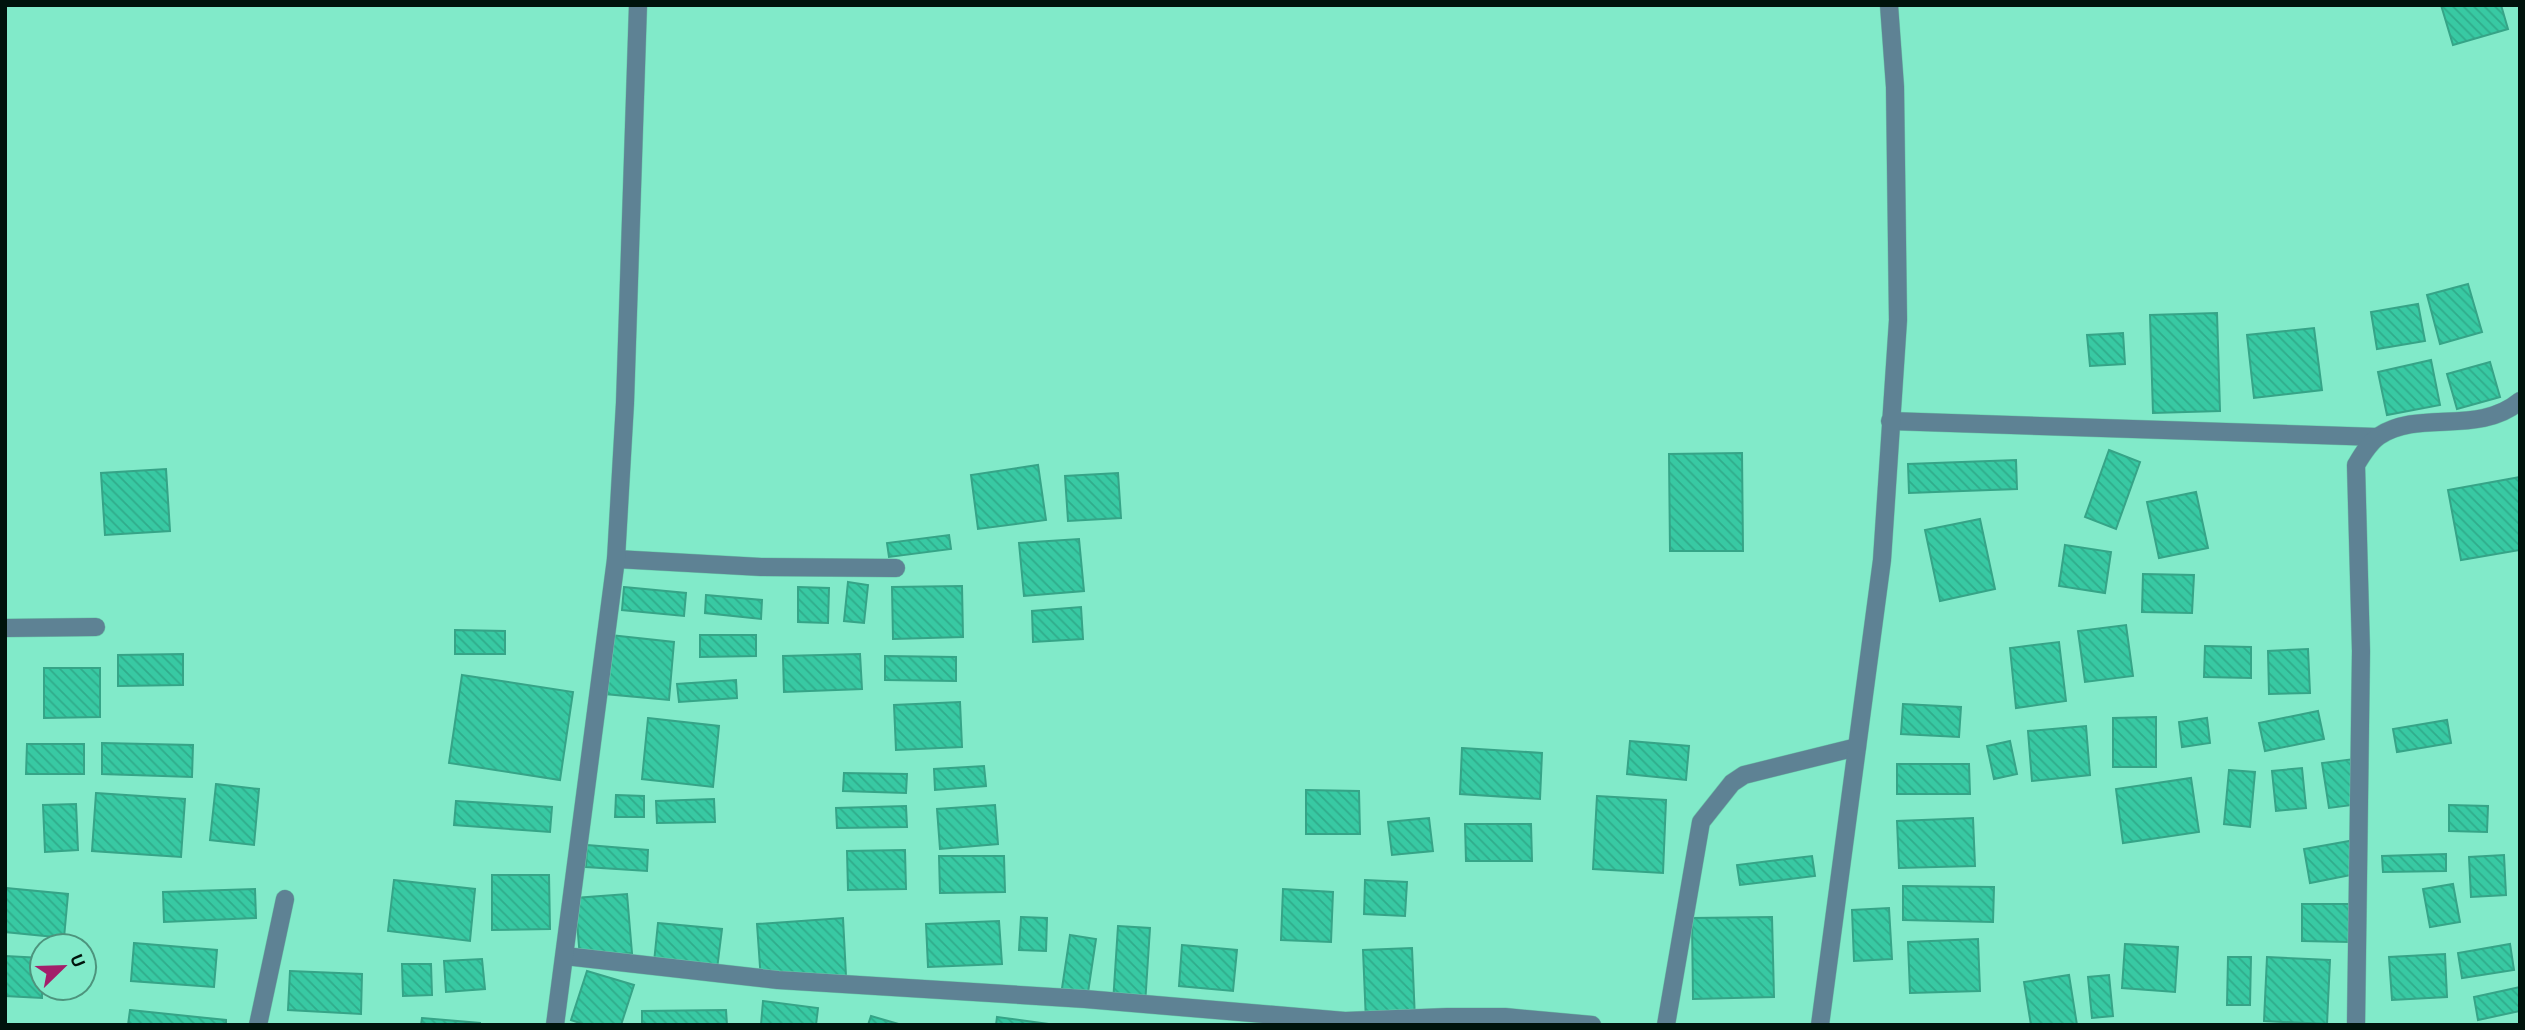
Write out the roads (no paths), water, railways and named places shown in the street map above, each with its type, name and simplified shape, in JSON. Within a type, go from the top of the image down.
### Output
[{"type":"street","points":[[555,1025],[616,559],[625,403],[638,5]]},
{"type":"street","points":[[1820,1025],[1882,561],[1898,320],[1895,87],[1889,5]]},
{"type":"street","points":[[2356,1025],[2361,651],[2356,465],[2365,449],[2377,437],[2397,426],[2485,418],[2506,412],[2520,401]]},
{"type":"street","points":[[1890,421],[2377,437]]},
{"type":"street","points":[[616,559],[761,566],[896,568]]},
{"type":"street","points":[[5,628],[96,627]]},
{"type":"street","points":[[1666,1025],[1701,821],[1732,783],[1744,775],[1857,747]]},
{"type":"street","points":[[258,1025],[285,899]]},
{"type":"street","points":[[565,956],[778,980],[1085,999],[1345,1021],[1504,1017],[1592,1025]]}]
